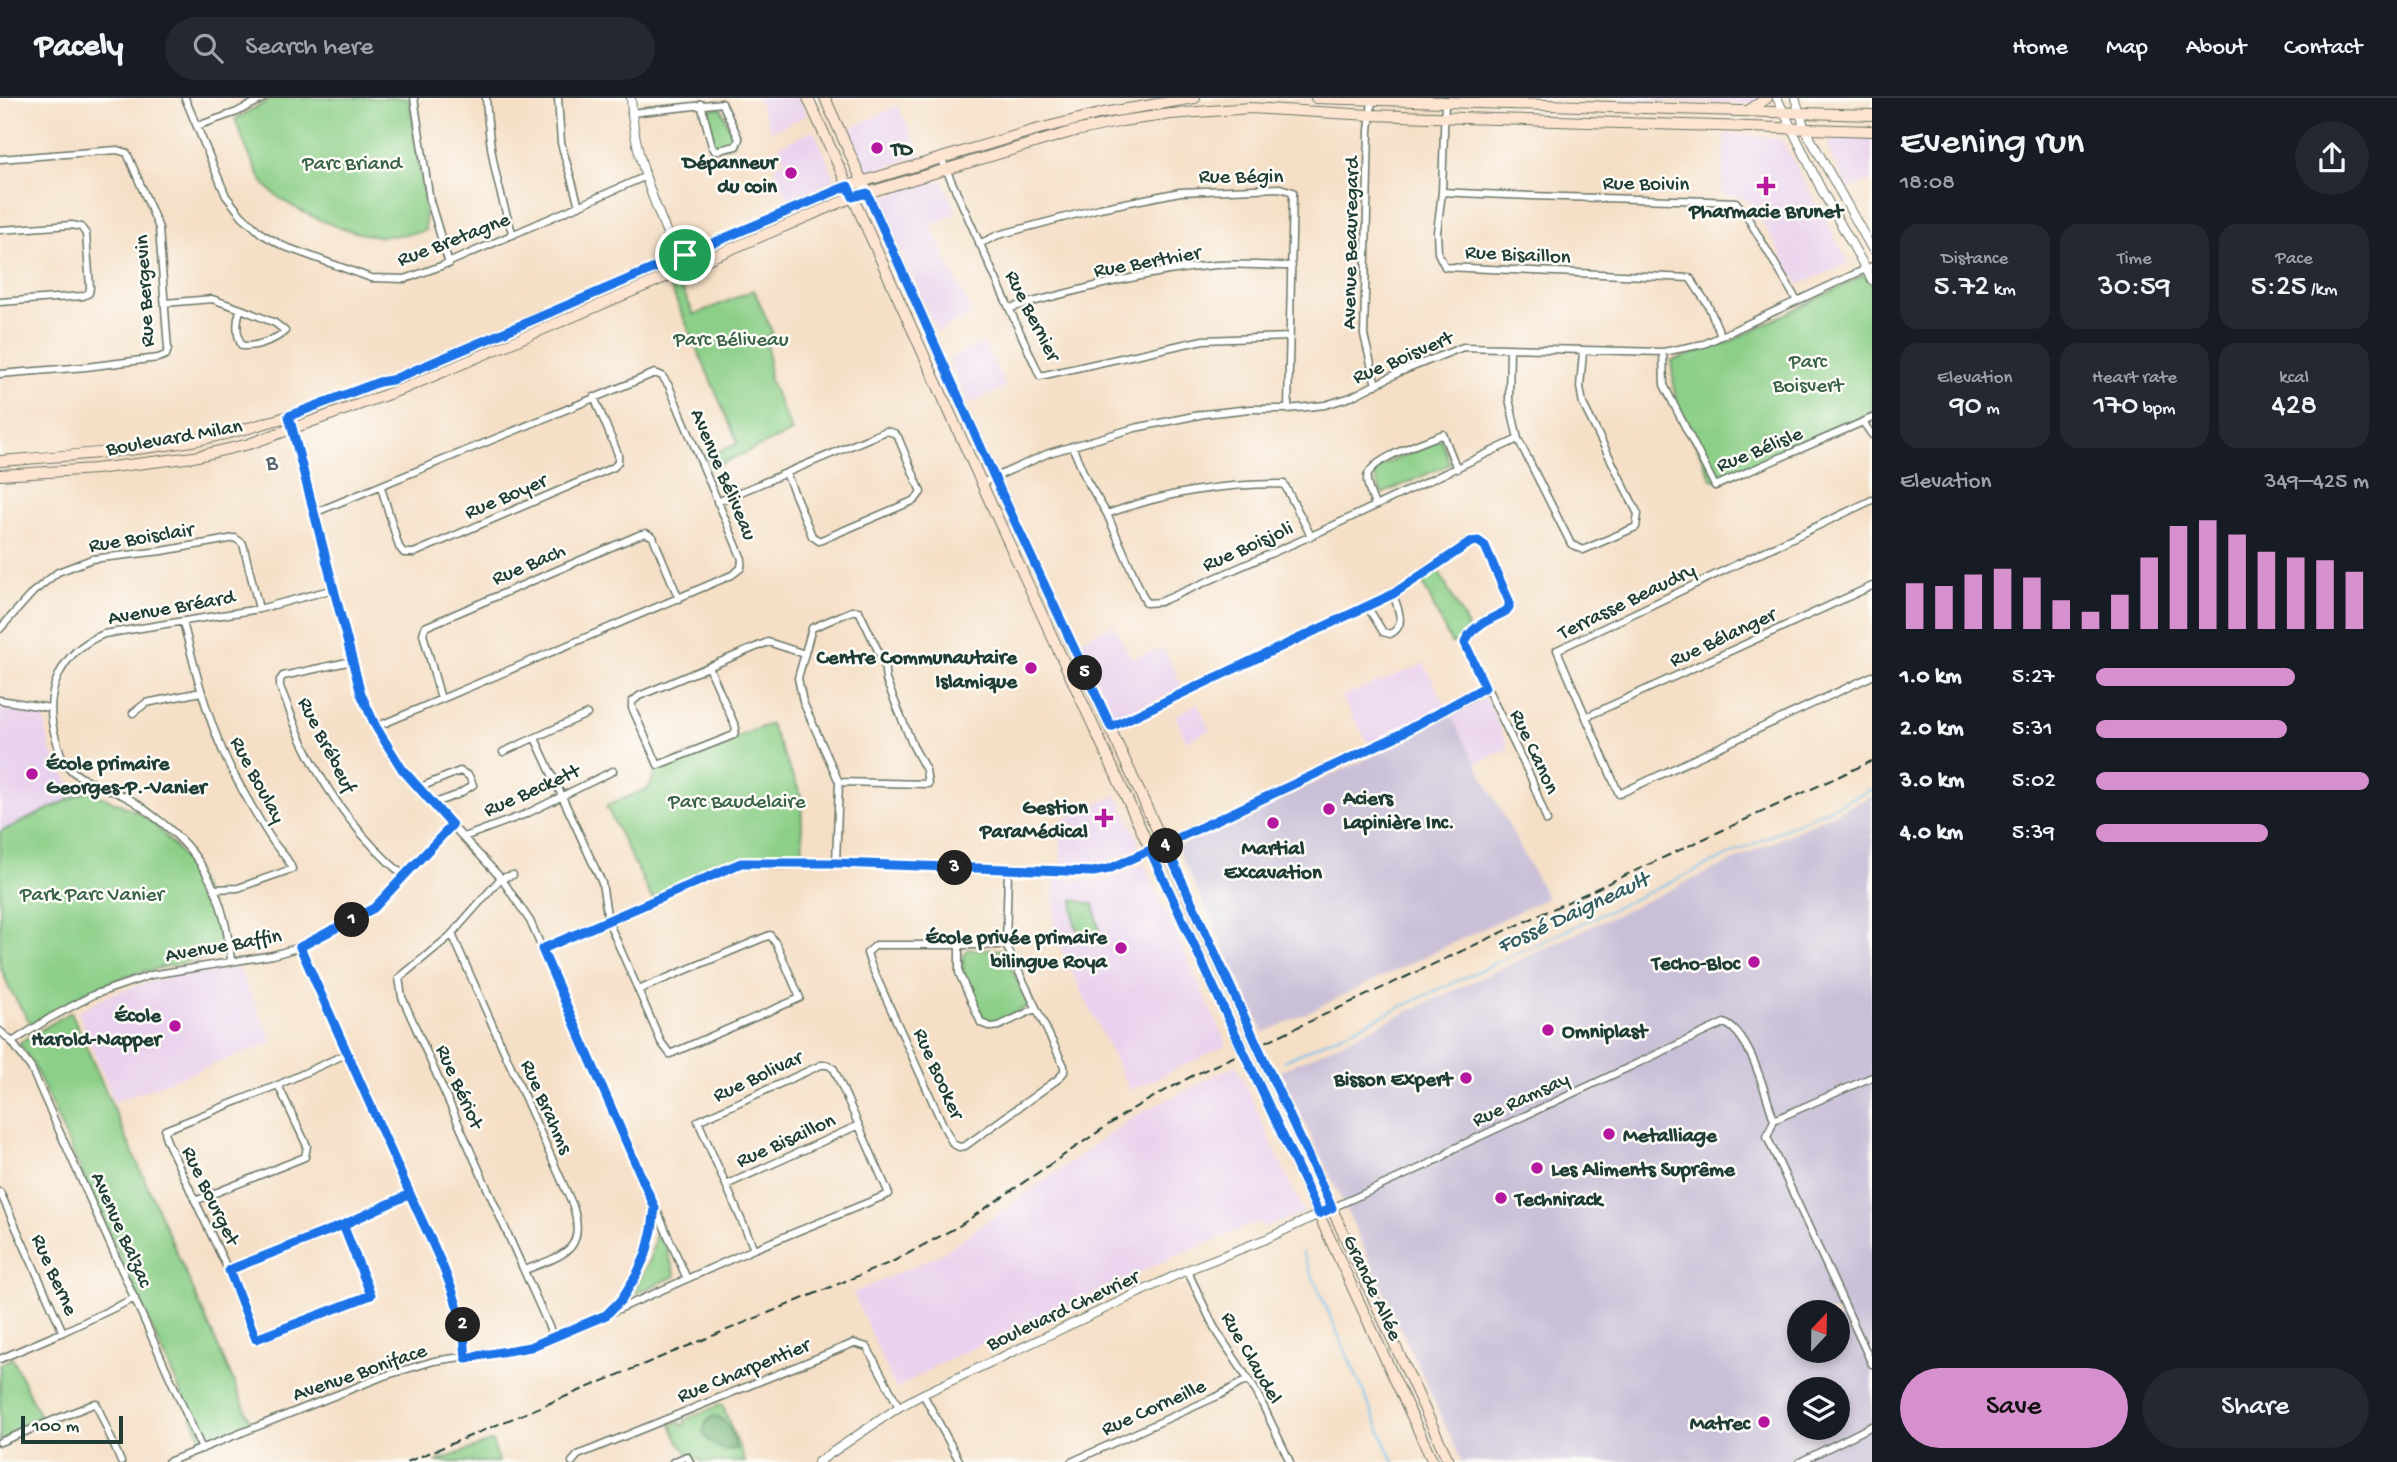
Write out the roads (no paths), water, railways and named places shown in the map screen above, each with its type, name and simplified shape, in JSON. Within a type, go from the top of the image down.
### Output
[{"type":"main road","name":"Grande Allée","points":[[808,98],[1150,850],[1433,1462]]},
{"type":"main road","name":"Grande Allée","points":[[825,98],[995,478],[1449,1462]]},
{"type":"main road","name":"Boulevard Milan","points":[[0,461],[97,454],[191,441],[289,416],[379,382],[392,380],[848,186],[1102,113],[1195,98]]},
{"type":"main road","points":[[1316,98],[1633,109],[1783,111],[1872,116]]},
{"type":"main road","points":[[1746,112],[1767,98]]},
{"type":"main road","name":"Boulevard Milan","points":[[0,475],[95,469],[194,457],[249,444],[405,388],[853,197],[1085,129],[1171,114],[1250,108],[1370,115],[1872,131]]},
{"type":"main road","points":[[1633,109],[1633,123]]},
{"type":"street","name":"Rue Bretagne","points":[[185,98],[226,196],[242,216],[262,234],[283,246],[371,278],[405,279],[449,264],[645,177]]},
{"type":"street","points":[[197,126],[237,112],[264,98]]},
{"type":"street","points":[[414,98],[429,201],[449,264]]},
{"type":"street","points":[[486,98],[497,189],[513,235]]},
{"type":"street","points":[[558,98],[561,144],[579,206]]},
{"type":"street","points":[[631,98],[631,113],[645,177],[682,269]]},
{"type":"street","points":[[1777,98],[1827,200],[1868,267],[1872,280]]},
{"type":"street","points":[[1795,98],[1805,129],[1872,249]]},
{"type":"street","name":"Avenue Beauregard","points":[[1372,100],[1364,335],[1376,385]]},
{"type":"street","points":[[631,113],[701,104],[718,102],[724,105],[740,139],[736,146],[720,152],[715,151],[701,104]]},
{"type":"street","name":"Rue Bisaillon","points":[[1445,102],[1438,243],[1438,253],[1445,267],[1690,278],[1708,305],[1721,336]]},
{"type":"street","name":"Rue Bergevin","points":[[0,159],[120,150],[127,153],[159,228],[168,349],[163,357],[0,374]]},
{"type":"street","name":"Rue Bernier","points":[[942,158],[1040,376],[1203,340],[1290,337]]},
{"type":"street","name":"Rue Bégin","points":[[979,244],[998,235],[1100,208],[1167,195],[1280,188],[1293,192],[1288,409]]},
{"type":"street","name":"Rue Boivin","points":[[1442,192],[1540,198],[1646,198],[1736,202],[1796,299]]},
{"type":"street","points":[[1827,200],[1840,192]]},
{"type":"street","points":[[0,230],[72,225],[81,228],[86,234],[90,289],[88,295],[83,296],[0,302]]},
{"type":"street","name":"Rue Berthier","points":[[1010,308],[1112,281],[1172,270],[1219,265],[1292,266]]},
{"type":"street","name":"Rue Boisvert","points":[[982,483],[1040,457],[1135,428],[1250,409],[1325,405],[1350,397],[1400,372],[1463,347],[1663,352],[1704,344],[1868,267]]},
{"type":"street","points":[[164,303],[212,299],[241,309],[279,325],[284,332],[277,337],[244,346],[239,337],[238,316],[241,309]]},
{"type":"street","points":[[1510,348],[1509,399],[1518,439],[1571,544],[1583,550],[1636,527],[1638,514],[1583,404],[1580,387],[1583,352]]},
{"type":"street","name":"Rue Bélisle","points":[[1663,352],[1664,385],[1715,486],[1872,418]]},
{"type":"street","name":"Avenue Béliveau","points":[[314,513],[649,374],[662,376],[669,386],[741,556],[741,568],[735,574],[376,727]]},
{"type":"street","name":"Rue Boyer","points":[[381,486],[398,547],[404,553],[414,553],[614,467],[618,462],[618,453],[594,397]]},
{"type":"street","points":[[289,416],[361,694],[376,727],[402,769],[501,878],[530,921],[687,1279]]},
{"type":"street","points":[[1863,422],[1872,435]]},
{"type":"street","points":[[717,502],[786,473],[889,431],[898,437],[921,492],[915,500],[819,541],[812,536],[786,473]]},
{"type":"street","points":[[1375,506],[1367,479],[1371,468],[1390,457],[1443,434],[1457,469]]},
{"type":"street","name":"Rue Boisjoli","points":[[1072,446],[1087,481],[1107,513],[1146,603],[1160,602],[1311,536],[1518,439]]},
{"type":"street","points":[[1107,513],[1159,496],[1206,487],[1284,484],[1311,536]]},
{"type":"street","name":"Terrasse Beaudry","points":[[1872,500],[1557,650],[1619,794],[1872,676]]},
{"type":"street","name":"Rue Bach","points":[[441,699],[423,636],[425,627],[641,534],[653,537],[679,598]]},
{"type":"street","name":"Rue Boisclair","points":[[0,629],[33,592],[58,572],[92,559],[162,551],[235,538],[243,544],[259,609]]},
{"type":"street","name":"Rue Canon","points":[[1111,727],[1393,594],[1471,542],[1478,541],[1485,546],[1509,601],[1509,607],[1471,630],[1465,643],[1531,778],[1547,821]]},
{"type":"street","name":"Rue Bélanger","points":[[1586,717],[1872,586]]},
{"type":"street","name":"Avenue Bréard","points":[[231,960],[228,929],[215,889],[203,867],[162,822],[128,797],[85,780],[67,767],[52,727],[50,708],[62,669],[71,656],[87,643],[113,632],[259,609],[334,589]]},
{"type":"street","points":[[1367,606],[1383,632],[1390,634],[1400,626],[1393,594]]},
{"type":"street","points":[[836,863],[839,782],[803,702],[799,678],[812,628],[852,611],[859,611],[884,663],[886,680],[913,746],[926,770],[928,784],[839,782]]},
{"type":"street","name":"Rue Boulay","points":[[183,622],[215,734],[238,782],[275,844],[289,859],[292,869],[238,888],[215,889]]},
{"type":"street","points":[[709,667],[736,728],[734,735],[658,765],[632,708],[632,702],[639,696],[768,642],[805,654]]},
{"type":"street","name":"Rue Brébeuf","points":[[352,661],[283,676],[280,687],[304,746],[349,820],[377,853],[403,875]]},
{"type":"street","points":[[542,949],[741,863],[836,863],[1097,872],[1109,869],[1393,738],[1485,687]]},
{"type":"street","points":[[133,713],[146,703],[201,692]]},
{"type":"street","points":[[0,700],[50,708]]},
{"type":"street","points":[[503,752],[587,714]]},
{"type":"street","points":[[535,738],[602,883],[608,920],[638,990],[661,1042],[670,1054],[800,998],[770,935],[638,990]]},
{"type":"street","points":[[418,788],[460,771],[469,776],[474,785],[457,795],[432,804]]},
{"type":"street","name":"Rue Beckett","points":[[464,837],[526,814],[613,771]]},
{"type":"street","name":"Avenue Baffin","points":[[12,1042],[93,995],[151,975],[300,947],[374,908],[452,825]]},
{"type":"street","name":"Rue Booker","points":[[1006,945],[876,945],[867,953],[944,1127],[953,1144],[959,1147],[965,1146],[1064,1072],[1064,1066],[1006,945],[1008,870]]},
{"type":"street","points":[[501,878],[513,874]]},
{"type":"street","name":"Rue Bériot","points":[[501,878],[452,934],[399,978],[402,997],[554,1338]]},
{"type":"street","name":"Rue Brahms","points":[[452,934],[573,1206],[579,1226],[577,1237],[570,1248],[525,1270]]},
{"type":"street","points":[[959,945],[959,973],[981,1023],[991,1027],[999,1026],[1035,1009]]},
{"type":"street","points":[[300,947],[437,1257],[453,1286],[462,1320],[466,1358]]},
{"type":"street","name":"Rue Ramsay","points":[[1332,1208],[1724,1023],[1733,1026],[1750,1052],[1774,1120]]},
{"type":"street","name":"Avenue Balzac","points":[[0,1031],[12,1042],[31,1068],[202,1449]]},
{"type":"street","name":"Rue Bourget","points":[[343,1225],[371,1295],[256,1339],[229,1270],[166,1139],[165,1130],[278,1086],[346,1054]]},
{"type":"street","name":"Rue Bolivar","points":[[754,1249],[698,1121],[821,1065],[834,1069],[889,1194]]},
{"type":"street","points":[[1872,1077],[1774,1120],[1767,1137],[1872,1364]]},
{"type":"street","points":[[195,1201],[305,1157],[307,1146],[278,1086]]},
{"type":"street","name":"Rue Bisaillon","points":[[726,1185],[859,1125]]},
{"type":"street","name":"Rue Berne","points":[[0,1192],[63,1332]]},
{"type":"street","points":[[229,1270],[343,1225],[410,1194]]},
{"type":"street","name":"Avenue Boniface","points":[[168,1462],[384,1376],[434,1361],[530,1347],[754,1249],[889,1194]]},
{"type":"street","name":"Avenue Boniface","points":[[606,1315],[621,1300],[636,1276],[646,1254],[655,1208]]},
{"type":"street","name":"Boulevard Chevrier","points":[[818,1462],[899,1407],[923,1394],[1187,1270],[1266,1239],[1332,1208]]},
{"type":"street","name":"Rue Claudel","points":[[1187,1270],[1214,1327],[1248,1379],[1290,1462]]},
{"type":"street","points":[[0,1359],[135,1298]]},
{"type":"street","name":"Rue Charpentier","points":[[572,1462],[578,1455],[855,1343],[867,1347],[899,1407]]},
{"type":"street","name":"Rue Corneille","points":[[1071,1462],[1220,1395],[1248,1379]]},
{"type":"street","points":[[923,1394],[960,1462]]},
{"type":"street","points":[[0,1443],[96,1402],[121,1462]]},
{"type":"street","points":[[1800,1462],[1872,1426]]},
{"type":"street","points":[[673,1462],[687,1456],[690,1462]]},
{"type":"waterway","name":"Fossé Daigneault","points":[[1284,1061],[1872,789]]},
{"type":"waterway","name":"Fossé Daigneault","points":[[1302,1252],[1394,1462]]},
{"type":"railway","points":[[407,1462],[894,1261],[959,1226],[1132,1109],[1192,1076],[1872,761]]},
{"type":"place","name":"TD","points":[[877,148]]},
{"type":"place","name":"Dépanneur du coin","points":[[791,173]]},
{"type":"place","name":"Pharmacie Brunet","points":[[1766,186]]},
{"type":"place","name":"Centre Communautaire Islamique","points":[[1031,668]]},
{"type":"place","name":"École primaire Georges-P.-Vanier","points":[[32,774]]},
{"type":"place","name":"Aciers Lapinière Inc.","points":[[1329,809]]},
{"type":"place","name":"Gestion ParaMédical","points":[[1104,818]]},
{"type":"place","name":"Martial Excavation","points":[[1273,823]]},
{"type":"place","name":"École privée primaire bilingue Roya","points":[[1121,948]]},
{"type":"place","name":"Techo-Bloc","points":[[1754,962]]},
{"type":"place","name":"École Harold-Napper","points":[[175,1026]]},
{"type":"place","name":"Omniplast","points":[[1548,1030]]},
{"type":"place","name":"Bisson Expert","points":[[1466,1078]]},
{"type":"place","name":"Metalliage","points":[[1609,1134]]},
{"type":"place","name":"Les Aliments Suprême","points":[[1537,1168]]},
{"type":"place","name":"Technirack","points":[[1501,1198]]},
{"type":"place","name":"Matrec","points":[[1764,1422]]},
{"type":"district","name":"B","points":[[273,461]]},
{"type":"park label","name":"Parc Briand","points":[[352,162]]},
{"type":"park label","name":"Parc Béliveau","points":[[731,338]]},
{"type":"park label","name":"Parc Boisvert","points":[[1808,372]]},
{"type":"park label","name":"Parc Baudelaire","points":[[737,800]]},
{"type":"park label","name":"Park Parc Vanier","points":[[92,893]]}]
